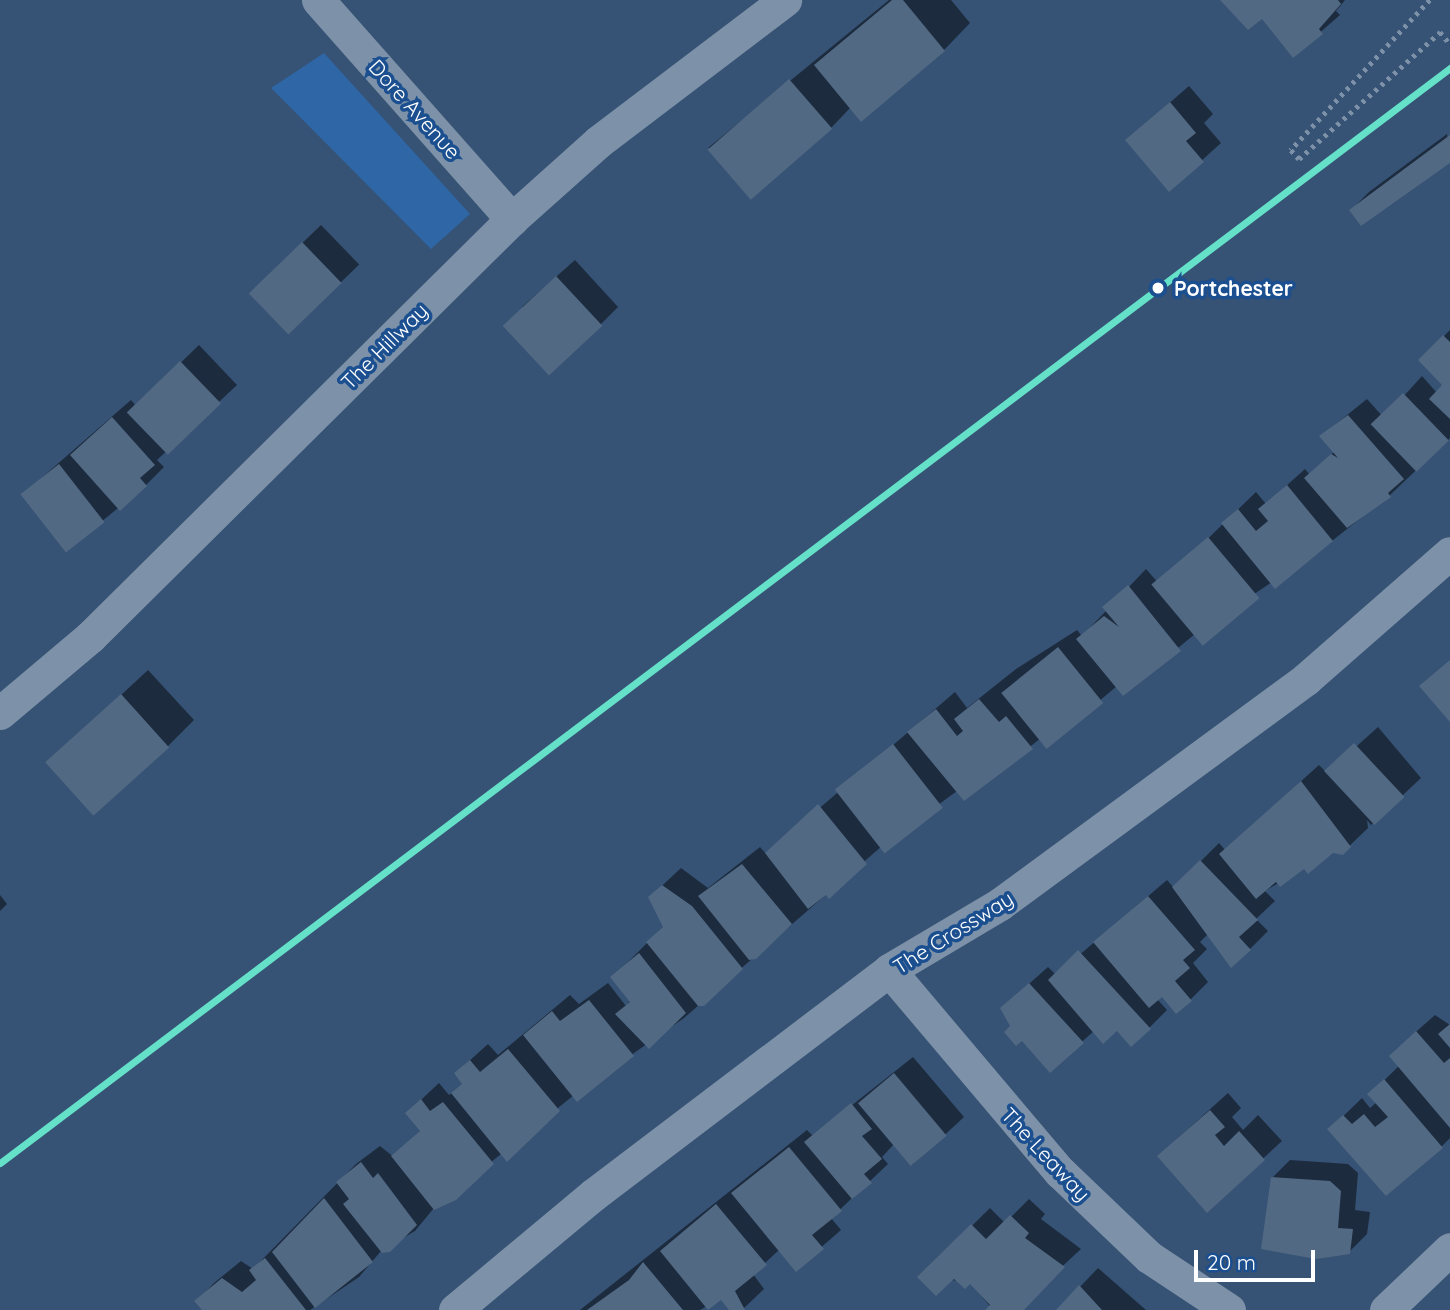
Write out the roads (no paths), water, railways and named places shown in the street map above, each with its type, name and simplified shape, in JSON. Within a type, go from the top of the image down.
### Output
[{"type":"street","name":"Dore Avenue","points":[[318,0],[512,219]]},
{"type":"street","name":"The Hillway","points":[[0,713],[90,637],[512,219],[598,142],[785,0]]},
{"type":"street","name":"The Crossway","points":[[455,1310],[593,1195],[889,970],[1092,839],[1306,679],[1450,553]]},
{"type":"street","name":"The Leaway","points":[[889,970],[1060,1172],[1149,1257],[1229,1310]]},
{"type":"street","points":[[1386,1310],[1450,1249]]},
{"type":"place","name":"Portchester","points":[[1158,288]]}]
